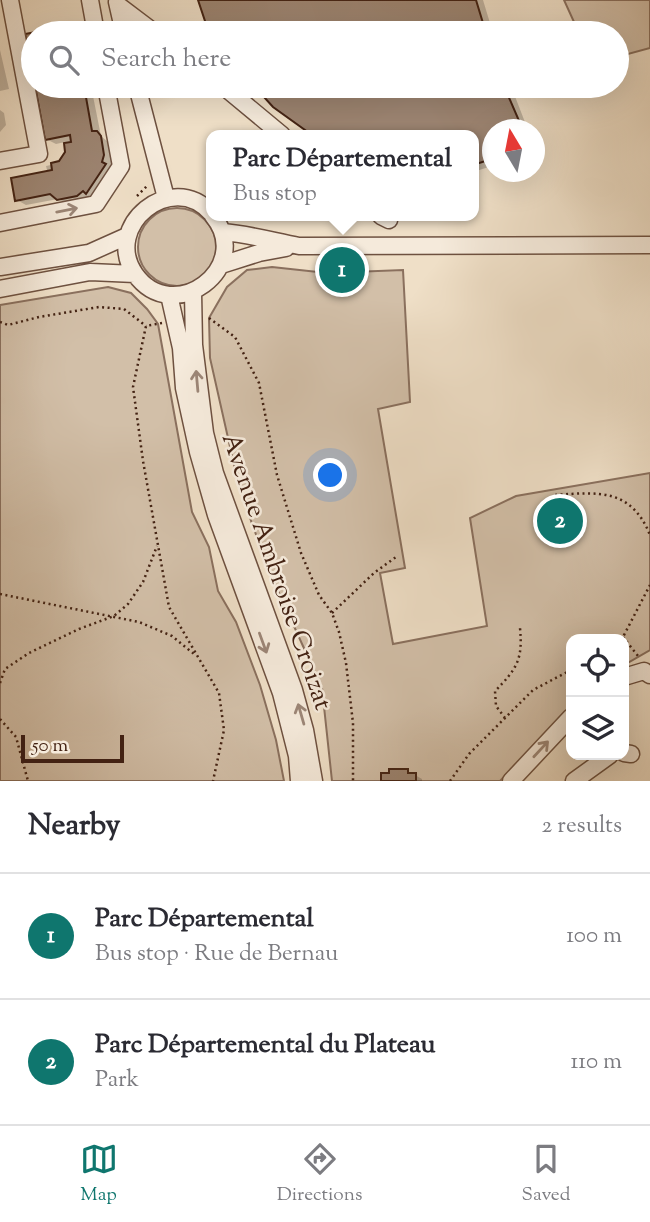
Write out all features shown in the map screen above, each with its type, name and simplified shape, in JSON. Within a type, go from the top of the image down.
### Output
[{"type":"street","points":[[10,0],[21,58]]},
{"type":"street","points":[[90,0],[94,21]]},
{"type":"street","points":[[117,2],[121,21]]},
{"type":"street","points":[[117,2],[140,21]]},
{"type":"street","points":[[0,161],[39,154],[28,98]]},
{"type":"street","points":[[0,223],[96,204],[121,166],[108,98]]},
{"type":"street","points":[[140,98],[166,198]]},
{"type":"street","points":[[237,98],[276,130]]},
{"type":"street","points":[[206,210],[194,201],[166,198],[152,203],[141,212],[132,223],[126,250],[135,274],[144,284],[169,295],[193,292],[205,285],[221,265],[225,248],[223,232],[216,221]]},
{"type":"street","points":[[223,232],[299,246],[650,245]]},
{"type":"street","points":[[0,267],[89,253],[127,236]]},
{"type":"street","points":[[221,265],[259,253],[299,246]]},
{"type":"street","points":[[0,289],[90,272],[135,274]]},
{"type":"street","name":"Avenue Ambroise Croizat","points":[[193,292],[194,345],[205,433],[215,473],[294,690],[305,730],[314,781]]},
{"type":"street","name":"Avenue Ambroise Croizat","points":[[169,295],[181,348],[184,388],[198,452],[216,515],[281,693],[297,756],[299,781]]},
{"type":"street","points":[[629,675],[648,669]]},
{"type":"street","points":[[511,781],[566,722]]},
{"type":"street","points":[[574,781],[603,760]]},
{"type":"path","points":[[0,323],[8,325],[99,307],[124,309],[146,326],[162,323]]},
{"type":"path","points":[[209,318],[234,337],[258,383],[277,475],[301,553],[319,595],[332,613],[346,663],[353,723],[353,781]]},
{"type":"path","points":[[146,326],[133,387],[169,607],[219,693],[224,730],[213,781]]},
{"type":"path","points":[[555,495],[592,492],[613,495],[636,511],[650,535]]},
{"type":"path","points":[[0,683],[5,669],[29,653],[114,616],[128,604],[143,582],[157,546]]},
{"type":"path","points":[[332,613],[373,573],[396,557]]},
{"type":"path","points":[[624,634],[650,585]]},
{"type":"path","points":[[0,594],[139,622],[172,636],[196,656]]},
{"type":"path","points":[[505,718],[496,706],[495,691],[514,672],[522,649],[520,628]]},
{"type":"path","points":[[629,645],[648,669]]},
{"type":"path","points":[[450,781],[469,754],[533,690],[566,673]]},
{"type":"path","points":[[0,719],[16,737],[28,781]]},
{"type":"shaded area","points":[[564,0],[650,0],[650,48],[629,54],[629,21],[574,21]]},
{"type":"shaded area","points":[[169,209],[185,209],[199,214],[210,225],[215,239],[215,255],[210,269],[199,280],[185,285],[169,285],[155,280],[144,269],[139,255],[139,239],[144,225],[155,214]]},
{"type":"shaded area","points":[[272,267],[327,273],[403,270],[410,402],[378,409],[405,568],[380,573],[393,644],[487,626],[470,518],[516,496],[650,473],[650,650],[629,662],[629,634],[566,634],[566,712],[500,781],[332,781],[322,688],[274,582],[252,524],[235,469],[210,358],[209,318],[227,287],[247,270]]},
{"type":"shaded area","points":[[108,287],[131,293],[158,324],[192,512],[209,547],[218,591],[236,622],[260,685],[276,740],[284,781],[0,781],[0,305]]},
{"type":"building","points":[[198,0],[476,0],[482,21],[205,21]]},
{"type":"building","points":[[37,98],[86,98],[92,131],[97,131],[101,136],[104,155],[102,162],[106,164],[86,194],[83,191],[77,196],[57,200],[50,194],[15,201],[11,178],[52,170],[51,163],[59,161],[65,152],[64,143],[71,142],[70,135],[45,140]]},
{"type":"building","points":[[265,98],[509,98],[518,119],[482,119],[482,162],[479,163],[479,130],[305,130]]},
{"type":"building","points":[[389,769],[408,769],[408,773],[416,773],[416,781],[381,781],[381,773],[389,773]]},
{"type":"place","name":"Parc Départemental","points":[[342,270]]},
{"type":"place","name":"Parc Départemental du Plateau","points":[[560,521]]}]
